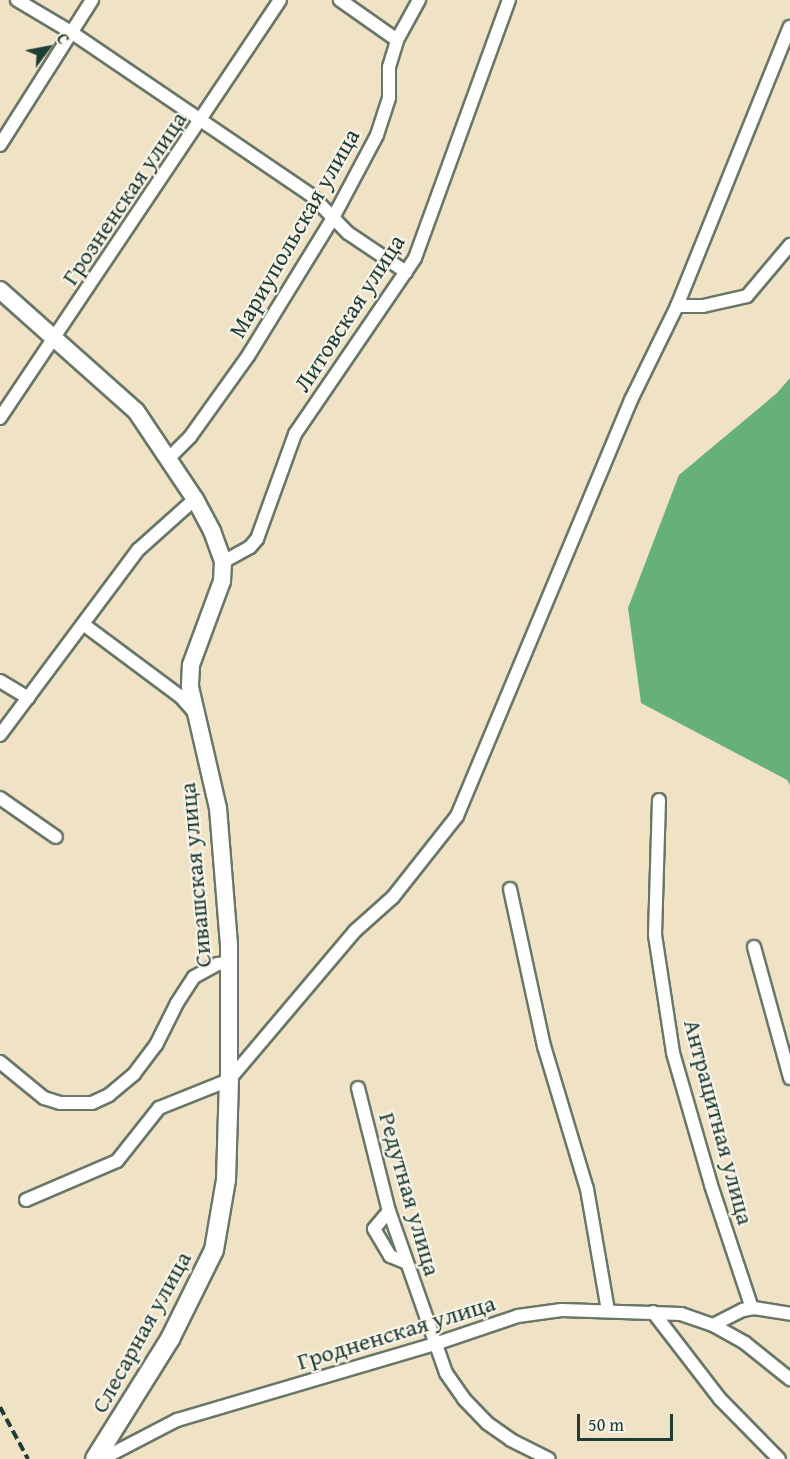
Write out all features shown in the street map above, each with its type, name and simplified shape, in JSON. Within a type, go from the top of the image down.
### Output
[{"type":"main road","name":"Слесарная улица","points":[[95,1459],[170,1340],[214,1250],[226,1180],[229,1080]]},
{"type":"street","points":[[17,0],[71,33],[311,195],[334,216],[348,233],[406,272]]},
{"type":"street","points":[[0,145],[92,0]]},
{"type":"street","name":"Грозненская улица","points":[[0,417],[56,338],[280,0]]},
{"type":"street","points":[[340,0],[397,40]]},
{"type":"street","name":"Мариупольская улица","points":[[169,458],[190,437],[248,356],[334,216],[377,135],[389,98],[389,67],[397,40],[419,0]]},
{"type":"street","name":"Литовская улица","points":[[223,562],[250,547],[257,539],[295,434],[415,258],[509,0]]},
{"type":"street","points":[[26,1200],[117,1161],[159,1108],[229,1080],[355,931],[393,897],[457,816],[631,400],[677,306],[788,43],[790,27]]},
{"type":"street","points":[[677,306],[703,306],[747,296],[790,245]]},
{"type":"street","name":"Сивашская улица","points":[[0,290],[136,411],[195,499],[212,531],[223,562],[222,581],[191,665],[190,687],[218,808],[228,963],[229,1080]]},
{"type":"street","points":[[0,735],[138,550],[195,499]]},
{"type":"street","points":[[83,624],[181,697],[196,714]]},
{"type":"street","points":[[0,681],[28,698]]},
{"type":"street","points":[[0,798],[56,837]]},
{"type":"street","name":"Антрацитная улица","points":[[659,800],[655,935],[673,1053],[711,1185],[752,1308]]},
{"type":"street","points":[[510,889],[544,1046],[587,1189],[608,1310]]},
{"type":"street","points":[[754,947],[790,1078]]},
{"type":"street","points":[[0,1062],[44,1098],[60,1103],[92,1103],[109,1095],[134,1074],[156,1046],[177,1003],[194,977],[217,964],[228,963]]},
{"type":"street","name":"Редутная улица","points":[[358,1088],[389,1211],[446,1373],[464,1399],[487,1423],[512,1440],[549,1459]]},
{"type":"street","points":[[389,1211],[374,1229],[390,1256],[407,1263]]},
{"type":"street","points":[[713,1325],[752,1308],[790,1314]]},
{"type":"street","name":"Гродненская улица","points":[[102,1459],[177,1420],[435,1344],[518,1316],[562,1310],[681,1314],[713,1325],[745,1343],[790,1379]]},
{"type":"street","points":[[653,1312],[720,1399],[778,1459]]},
{"type":"green space","points":[[790,378],[790,785],[787,780],[641,703],[628,608],[679,475],[777,393]]},
{"type":"railway","points":[[0,1407],[28,1459]]}]
